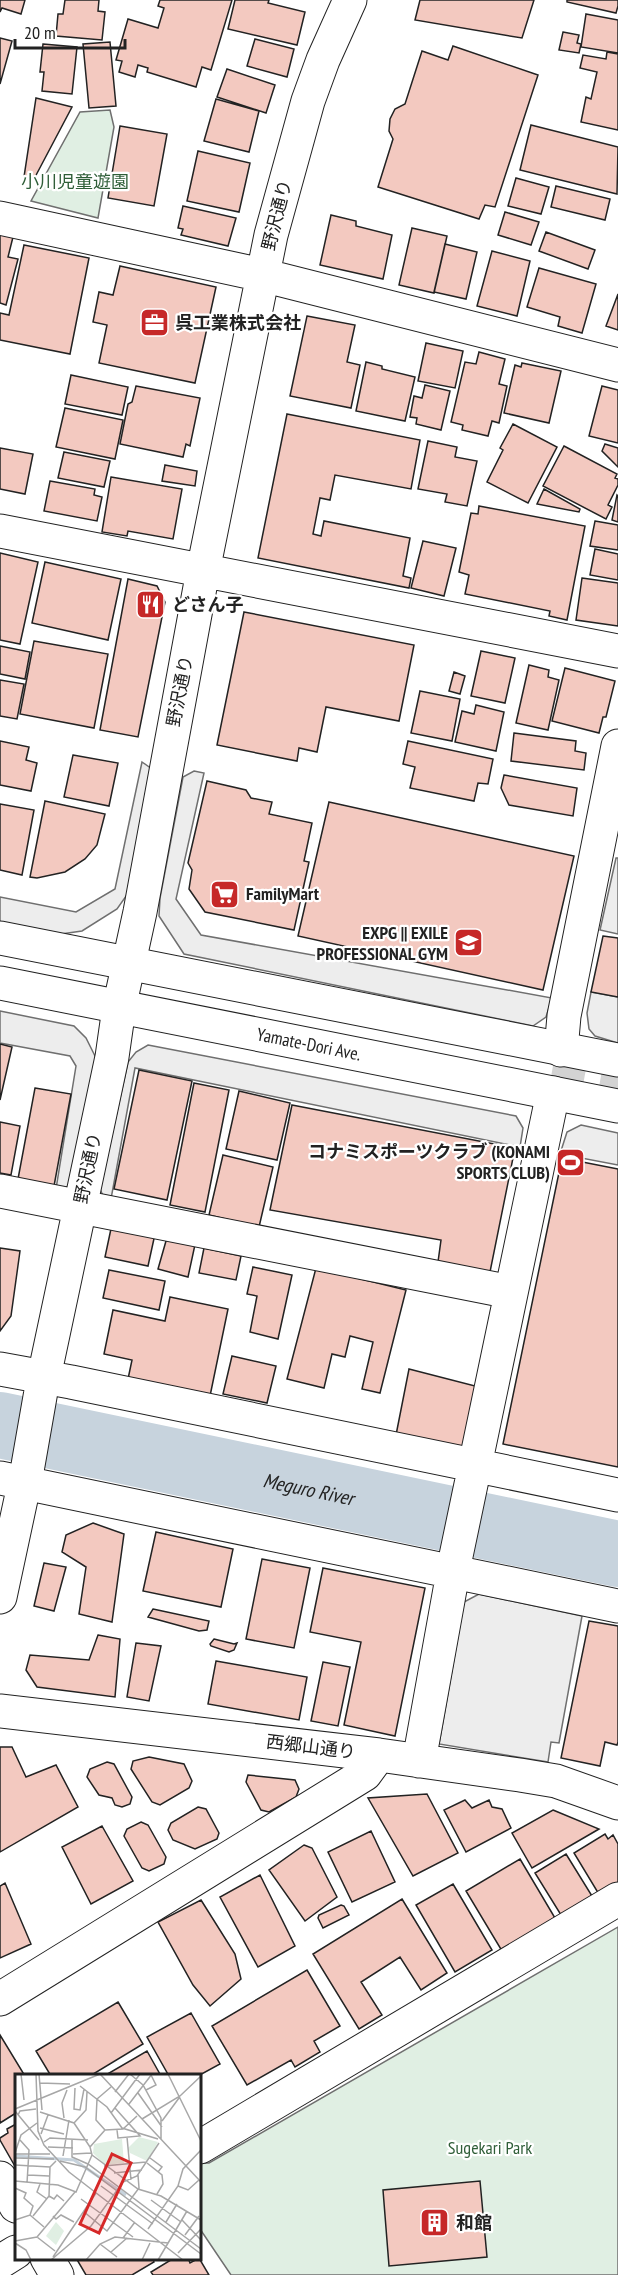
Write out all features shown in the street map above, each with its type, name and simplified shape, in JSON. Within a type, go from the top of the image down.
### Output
[{"type":"street","name":"野沢通り","points":[[17,1477],[42,1384],[112,1057],[119,1008],[262,276],[308,101],[323,60],[350,0]]},
{"type":"street","points":[[0,218],[262,276],[618,365]]},
{"type":"street","points":[[0,531],[618,651]]},
{"type":"street","points":[[561,1050],[564,1016],[618,746]]},
{"type":"street","points":[[0,938],[618,1060]]},
{"type":"street","name":"Yamate-Dori Ave.","points":[[0,983],[618,1106]]},
{"type":"street","points":[[419,1761],[455,1565],[553,1093]]},
{"type":"street","points":[[0,1191],[512,1292]]},
{"type":"street","points":[[0,1369],[42,1384],[474,1472],[618,1495]]},
{"type":"street","points":[[0,1597],[17,1477],[455,1565],[618,1605]]},
{"type":"street","name":"西郷山通り","points":[[0,1711],[379,1755],[556,1781],[618,1803]]},
{"type":"street","points":[[0,1999],[365,1774],[379,1755]]},
{"type":"street","points":[[201,2146],[618,1899]]},
{"type":"street","points":[[0,2178],[15,2204]]},
{"type":"street","points":[[0,2262],[15,2253]]},
{"type":"street","points":[[48,2260],[57,2275]]},
{"type":"green space","name":"小川児童遊園","points":[[110,110],[114,127],[98,218],[31,201],[80,112]]},
{"type":"green space","name":"Sugekari Park","points":[[618,1927],[618,2275],[231,2275],[201,2230],[201,2163],[209,2163]]},
{"type":"shaded area","points":[[142,762],[152,769],[129,892],[117,909],[82,931],[61,934],[0,922],[0,897],[76,912],[115,889]]},
{"type":"shaded area","points":[[194,771],[204,773],[176,899],[201,935],[552,998],[546,1017],[533,1026],[184,954],[159,916],[160,898],[183,777]]},
{"type":"shaded area","points":[[616,858],[618,858],[618,934],[600,930]]},
{"type":"shaded area","points":[[591,992],[618,997],[618,1043],[595,1036],[589,1029],[587,1013]]},
{"type":"shaded area","points":[[0,1011],[74,1026],[86,1038],[96,1058],[69,1188],[55,1195],[76,1066],[70,1056],[0,1043]]},
{"type":"shaded area","points":[[148,1045],[516,1116],[523,1128],[520,1147],[135,1068],[111,1199],[104,1198],[100,1189],[128,1062],[136,1052]]},
{"type":"shaded area","points":[[581,1125],[618,1133],[618,1165],[560,1154],[567,1132]]},
{"type":"shaded area","points":[[479,1594],[582,1616],[559,1743],[551,1742],[548,1762],[439,1744],[464,1602]]},
{"type":"building","points":[[0,0],[25,0],[21,14],[2,8],[0,12]]},
{"type":"building","points":[[65,0],[99,0],[98,11],[105,12],[102,40],[56,36],[58,14],[63,14]]},
{"type":"building","points":[[160,0],[232,0],[211,70],[202,67],[196,87],[147,72],[148,68],[138,65],[135,77],[119,72],[122,61],[116,60],[128,19],[158,28],[164,8],[158,6]]},
{"type":"building","points":[[235,0],[269,0],[268,3],[305,12],[297,45],[228,29]]},
{"type":"building","points":[[420,0],[534,0],[522,38],[415,20]]},
{"type":"building","points":[[567,0],[618,0],[618,6],[616,13],[567,2]]},
{"type":"building","points":[[586,14],[618,20],[618,53],[581,47]]},
{"type":"building","points":[[563,32],[579,35],[577,43],[581,44],[579,53],[559,50]]},
{"type":"building","points":[[0,38],[12,41],[0,84]]},
{"type":"building","points":[[255,39],[294,49],[287,77],[247,66]]},
{"type":"building","points":[[110,42],[116,106],[89,108],[83,44]]},
{"type":"building","points":[[43,44],[77,47],[72,94],[42,91],[44,72],[40,72]]},
{"type":"building","points":[[453,46],[538,75],[495,207],[485,205],[479,219],[378,187],[393,139],[389,131],[390,119],[395,109],[405,104],[422,51],[448,60]]},
{"type":"building","points":[[607,52],[618,54],[618,130],[581,122],[586,97],[591,99],[597,72],[580,68],[583,55],[606,59]]},
{"type":"building","points":[[227,69],[275,85],[266,113],[217,97]]},
{"type":"building","points":[[36,98],[72,107],[34,179],[24,177]]},
{"type":"building","points":[[216,99],[259,111],[249,152],[204,141]]},
{"type":"building","points":[[531,125],[618,147],[617,194],[520,170]]},
{"type":"building","points":[[120,126],[167,134],[154,206],[108,198]]},
{"type":"building","points":[[198,151],[250,163],[239,212],[187,201]]},
{"type":"building","points":[[516,178],[549,187],[541,214],[508,206]]},
{"type":"building","points":[[556,186],[610,199],[605,220],[551,207]]},
{"type":"building","points":[[183,206],[236,218],[228,246],[181,235],[183,229],[178,228]]},
{"type":"building","points":[[505,212],[539,222],[531,245],[498,235]]},
{"type":"building","points":[[331,215],[356,221],[356,226],[392,235],[383,279],[320,265]]},
{"type":"building","points":[[412,228],[447,236],[434,293],[399,285]]},
{"type":"building","points":[[546,232],[595,250],[588,269],[539,251]]},
{"type":"building","points":[[0,234],[13,237],[8,257],[18,259],[6,305],[0,303]]},
{"type":"building","points":[[445,244],[477,252],[466,299],[434,292]]},
{"type":"building","points":[[24,245],[89,258],[70,354],[0,340],[0,313],[9,315]]},
{"type":"building","points":[[492,251],[530,261],[517,316],[477,306]]},
{"type":"building","name":"呉工業株式会社","points":[[120,266],[216,287],[195,383],[99,363],[107,325],[93,322],[99,292],[113,295]]},
{"type":"building","points":[[539,268],[596,284],[582,333],[558,326],[560,317],[527,307]]},
{"type":"building","points":[[618,294],[618,330],[606,326]]},
{"type":"building","points":[[307,316],[355,325],[347,362],[360,365],[351,408],[290,396]]},
{"type":"building","points":[[426,343],[463,351],[455,388],[418,381]]},
{"type":"building","points":[[479,352],[505,359],[499,384],[507,386],[499,423],[492,421],[488,436],[462,430],[463,425],[451,422],[465,362],[476,364]]},
{"type":"building","points":[[366,362],[382,366],[382,369],[415,377],[405,421],[356,411]]},
{"type":"building","points":[[522,363],[561,371],[549,423],[504,413],[515,365],[521,367]]},
{"type":"building","points":[[71,375],[128,387],[122,415],[65,404]]},
{"type":"building","points":[[425,385],[450,391],[441,430],[416,424],[417,418],[410,417],[414,396],[422,398]]},
{"type":"building","points":[[136,386],[200,398],[190,446],[186,444],[183,457],[120,444],[128,404],[132,402]]},
{"type":"building","points":[[602,386],[618,390],[618,443],[589,436]]},
{"type":"building","points":[[65,408],[123,420],[115,459],[56,447]]},
{"type":"building","points":[[287,414],[420,440],[411,489],[335,475],[330,500],[320,498],[313,534],[321,536],[324,521],[410,538],[403,576],[411,578],[409,588],[258,558]]},
{"type":"building","points":[[513,424],[557,447],[528,503],[487,482],[503,450],[500,448]]},
{"type":"building","points":[[428,441],[457,447],[455,457],[477,461],[467,506],[445,502],[447,494],[418,489]]},
{"type":"building","points":[[605,444],[618,448],[618,467],[602,451]]},
{"type":"building","points":[[564,446],[617,474],[615,478],[618,479],[618,485],[608,505],[612,507],[606,519],[543,486]]},
{"type":"building","points":[[0,448],[33,454],[25,494],[0,489]]},
{"type":"building","points":[[64,452],[110,461],[104,487],[58,478]]},
{"type":"building","points":[[165,465],[197,471],[195,486],[162,481]]},
{"type":"building","points":[[111,477],[182,489],[173,539],[128,531],[127,536],[102,532]]},
{"type":"building","points":[[50,481],[95,489],[94,495],[102,497],[97,521],[44,511]]},
{"type":"building","points":[[544,489],[580,509],[579,512],[537,504]]},
{"type":"building","points":[[618,496],[618,522],[612,520]]},
{"type":"building","points":[[479,506],[585,526],[567,620],[549,616],[550,611],[465,594],[469,575],[459,572],[471,513],[478,514]]},
{"type":"building","points":[[595,521],[618,525],[618,550],[590,546]]},
{"type":"building","points":[[423,541],[456,548],[444,596],[411,588]]},
{"type":"building","points":[[595,549],[618,554],[618,580],[590,575]]},
{"type":"building","points":[[0,553],[38,562],[20,644],[0,640]]},
{"type":"building","points":[[45,562],[121,579],[108,640],[32,623]]},
{"type":"building","points":[[582,578],[618,583],[618,626],[576,620]]},
{"type":"building","points":[[128,579],[157,586],[165,602],[138,737],[100,730]]},
{"type":"building","points":[[244,612],[414,645],[399,721],[326,707],[317,752],[299,748],[297,761],[217,745]]},
{"type":"building","points":[[34,641],[108,654],[94,728],[20,714]]},
{"type":"building","points":[[0,646],[30,652],[25,679],[0,674]]},
{"type":"building","points":[[481,651],[515,658],[505,703],[471,696]]},
{"type":"building","points":[[529,665],[549,670],[548,677],[559,680],[548,730],[516,723]]},
{"type":"building","points":[[565,668],[615,681],[606,717],[603,717],[599,733],[552,721]]},
{"type":"building","points":[[454,672],[465,676],[460,694],[449,691]]},
{"type":"building","points":[[0,680],[24,684],[17,719],[0,716]]},
{"type":"building","points":[[420,691],[460,699],[452,741],[411,733]]},
{"type":"building","points":[[476,705],[504,712],[496,751],[455,742],[462,711],[474,714]]},
{"type":"building","points":[[514,733],[576,741],[575,751],[586,753],[584,770],[511,761]]},
{"type":"building","points":[[0,741],[29,747],[26,760],[37,763],[31,791],[0,785]]},
{"type":"building","points":[[408,741],[493,759],[488,784],[478,783],[474,801],[410,788],[415,767],[403,764]]},
{"type":"building","points":[[73,755],[118,763],[109,806],[64,797]]},
{"type":"building","points":[[504,775],[577,788],[573,816],[509,805],[501,788]]},
{"type":"building","points":[[207,781],[246,790],[251,798],[272,802],[269,814],[312,823],[304,861],[309,862],[294,930],[205,912],[189,889],[192,870],[188,863]]},
{"type":"building","points":[[45,801],[105,814],[97,845],[85,859],[65,872],[37,878],[30,877]]},
{"type":"building","points":[[329,802],[574,856],[543,990],[298,936]]},
{"type":"building","points":[[0,804],[34,810],[22,875],[0,870]]},
{"type":"building","points":[[603,936],[618,938],[618,997],[591,992]]},
{"type":"building","points":[[0,1044],[12,1047],[0,1100]]},
{"type":"building","points":[[139,1070],[192,1081],[167,1200],[114,1189]]},
{"type":"building","points":[[194,1083],[229,1090],[205,1212],[170,1205]]},
{"type":"building","points":[[35,1088],[71,1094],[54,1186],[18,1179]]},
{"type":"building","points":[[239,1091],[290,1103],[277,1160],[226,1149]]},
{"type":"building","points":[[292,1105],[515,1148],[490,1272],[438,1262],[441,1240],[270,1210]]},
{"type":"building","points":[[0,1122],[20,1126],[11,1175],[0,1173]]},
{"type":"building","points":[[223,1155],[273,1167],[259,1227],[209,1215]]},
{"type":"building","points":[[562,1158],[618,1169],[618,1467],[503,1444]]},
{"type":"building","points":[[112,1224],[155,1234],[148,1266],[105,1257]]},
{"type":"building","points":[[168,1234],[196,1240],[188,1277],[158,1269]]},
{"type":"building","points":[[0,1248],[20,1251],[11,1316],[0,1331]]},
{"type":"building","points":[[204,1248],[241,1256],[236,1280],[199,1273]]},
{"type":"building","points":[[253,1267],[292,1275],[278,1339],[250,1332],[257,1296],[247,1294]]},
{"type":"building","points":[[316,1268],[406,1290],[380,1393],[362,1389],[373,1342],[350,1336],[345,1357],[332,1354],[324,1388],[287,1379]]},
{"type":"building","points":[[109,1270],[165,1281],[159,1310],[103,1298]]},
{"type":"building","points":[[170,1297],[228,1309],[210,1396],[128,1379],[132,1360],[104,1354],[113,1310],[165,1321]]},
{"type":"building","points":[[232,1356],[276,1366],[267,1403],[223,1394]]},
{"type":"building","points":[[409,1369],[479,1387],[461,1453],[396,1435]]},
{"type":"building","points":[[93,1523],[124,1534],[112,1622],[79,1614],[86,1567],[62,1552],[66,1535]]},
{"type":"building","points":[[156,1532],[233,1549],[221,1607],[143,1591]]},
{"type":"building","points":[[262,1559],[310,1568],[294,1648],[246,1639]]},
{"type":"building","points":[[44,1563],[66,1567],[54,1611],[34,1606]]},
{"type":"building","points":[[323,1568],[425,1588],[395,1736],[344,1725],[361,1642],[310,1632]]},
{"type":"building","points":[[153,1609],[209,1621],[207,1630],[199,1631],[148,1617]]},
{"type":"building","points":[[589,1621],[618,1626],[618,1742],[617,1745],[605,1742],[600,1766],[561,1758]]},
{"type":"building","points":[[98,1635],[120,1639],[115,1697],[37,1687],[26,1670],[30,1655],[89,1660]]},
{"type":"building","points":[[214,1639],[237,1643],[234,1650],[229,1652],[211,1646]]},
{"type":"building","points":[[136,1643],[161,1646],[149,1701],[127,1697]]},
{"type":"building","points":[[216,1661],[307,1677],[299,1720],[208,1704]]},
{"type":"building","points":[[323,1662],[350,1667],[338,1726],[311,1721]]},
{"type":"building","points":[[0,1747],[12,1747],[26,1777],[56,1765],[78,1807],[0,1852]]},
{"type":"building","points":[[149,1757],[184,1764],[192,1781],[189,1788],[160,1805],[152,1802],[131,1769],[133,1761]]},
{"type":"building","points":[[107,1762],[114,1764],[132,1797],[130,1804],[122,1807],[115,1805],[112,1798],[99,1795],[87,1777],[90,1769]]},
{"type":"building","points":[[248,1775],[295,1780],[299,1789],[296,1797],[269,1812],[261,1810],[246,1782]]},
{"type":"building","points":[[427,1794],[458,1853],[413,1876],[368,1798]]},
{"type":"building","points":[[465,1800],[472,1808],[489,1800],[492,1807],[502,1809],[511,1828],[466,1852],[444,1810]]},
{"type":"building","points":[[198,1807],[206,1809],[219,1833],[217,1839],[195,1849],[173,1840],[168,1830],[171,1823]]},
{"type":"building","points":[[553,1810],[599,1829],[532,1868],[512,1833]]},
{"type":"building","points":[[141,1822],[148,1825],[166,1857],[164,1864],[149,1871],[142,1868],[124,1836],[127,1829]]},
{"type":"building","points":[[102,1826],[133,1881],[91,1904],[62,1847]]},
{"type":"building","points":[[371,1831],[395,1882],[352,1902],[328,1852]]},
{"type":"building","points":[[605,1834],[608,1839],[613,1835],[618,1844],[618,1885],[600,1896],[574,1853]]},
{"type":"building","points":[[304,1845],[312,1848],[337,1897],[305,1921],[269,1870]]},
{"type":"building","points":[[566,1854],[592,1896],[561,1915],[535,1873]]},
{"type":"building","points":[[520,1859],[555,1918],[502,1951],[466,1891]]},
{"type":"building","points":[[260,1875],[295,1946],[258,1967],[220,1897]]},
{"type":"building","points":[[5,1883],[31,1944],[0,1958],[0,1886]]},
{"type":"building","points":[[453,1884],[492,1950],[455,1972],[416,1905]]},
{"type":"building","points":[[402,1899],[447,1973],[421,1990],[400,1957],[361,1982],[382,2015],[359,2029],[313,1954]]},
{"type":"building","points":[[201,1900],[235,1954],[241,1979],[210,2006],[193,1985],[158,1922]]},
{"type":"building","points":[[341,1905],[349,1915],[323,1928],[318,1918],[319,1915]]},
{"type":"building","points":[[307,1970],[340,2026],[314,2041],[320,2052],[295,2067],[291,2060],[247,2085],[212,2026]]},
{"type":"building","points":[[118,2002],[143,2044],[93,2074],[50,2074],[36,2051]]},
{"type":"building","points":[[191,2013],[220,2064],[201,2074],[168,2074],[147,2037]]},
{"type":"building","points":[[0,2035],[24,2074],[15,2074],[15,2114],[0,2123]]},
{"type":"building","points":[[147,2051],[160,2074],[107,2074]]},
{"type":"building","points":[[15,2125],[15,2166],[0,2140],[8,2133],[7,2129]]},
{"type":"building","name":"和館","points":[[480,2181],[487,2257],[389,2266],[383,2190]]},
{"type":"building","points":[[77,2260],[153,2260],[154,2262],[132,2275],[86,2275]]},
{"type":"building","points":[[171,2260],[189,2260],[190,2263],[200,2260],[209,2275],[153,2275],[151,2272]]},
{"type":"waterway","name":"Meguro River","points":[[0,1425],[618,1554]]},
{"type":"tunnel","points":[[551,1077],[618,1089]]},
{"type":"place","name":"呉工業株式会社","points":[[154,323]]},
{"type":"place","name":"どさん子","points":[[151,605]]},
{"type":"place","name":"FamilyMart","points":[[225,894]]},
{"type":"place","name":"EXPG || EXILE PROFESSIONAL GYM","points":[[469,943]]},
{"type":"place","name":"コナミスポーツクラブ (KONAMI SPORTS CLUB)","points":[[571,1162]]},
{"type":"place","name":"和館","points":[[435,2223]]}]
